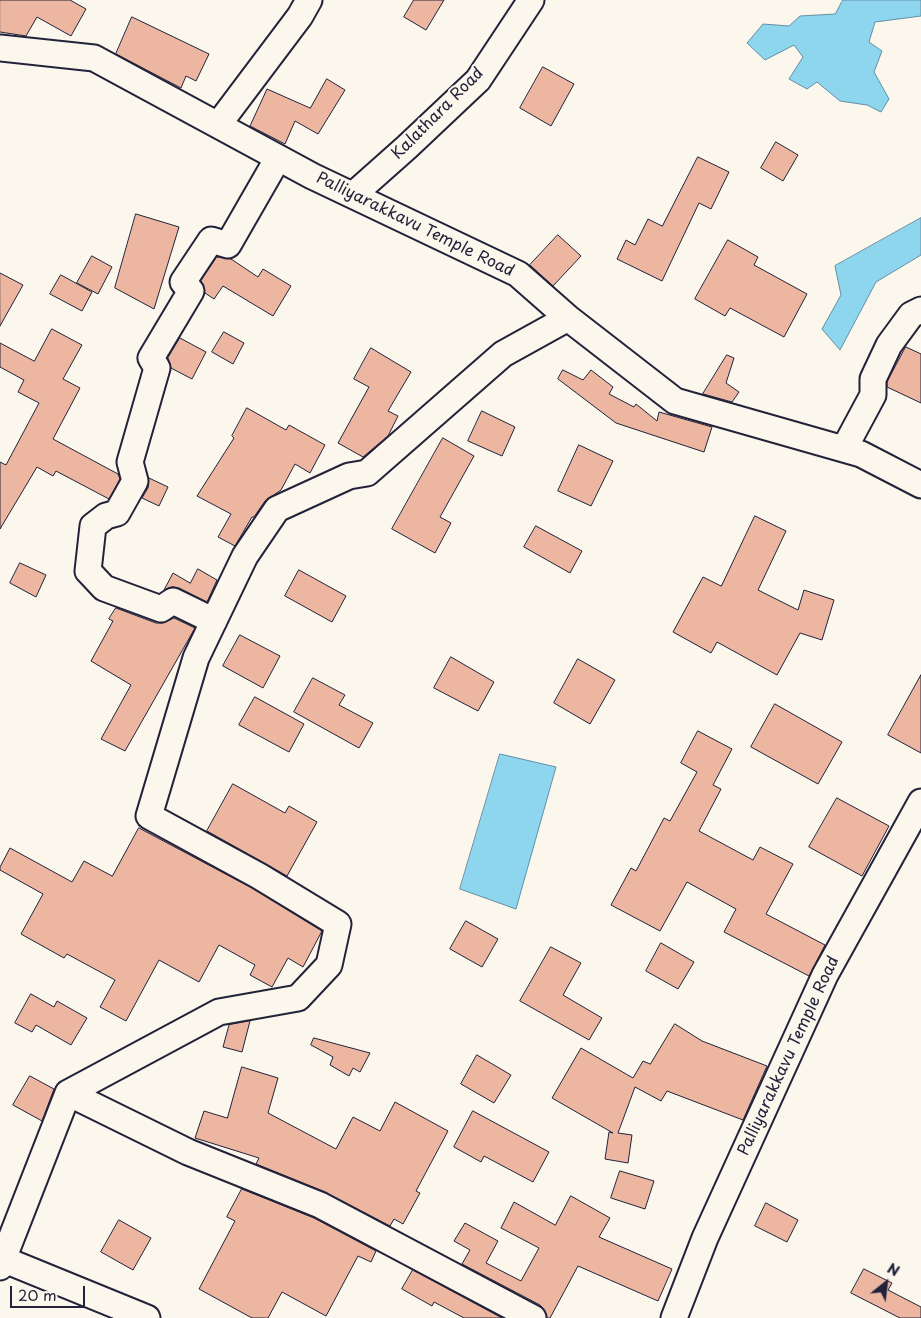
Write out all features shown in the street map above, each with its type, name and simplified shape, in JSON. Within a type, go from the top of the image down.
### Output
[{"type":"street","points":[[218,125],[300,16],[309,0]]},
{"type":"street","name":"Kalathara Road","points":[[353,195],[408,148],[478,80],[531,0]]},
{"type":"street","name":"Palliyarakkavu Temple Road","points":[[0,48],[94,58],[278,158],[518,274],[568,318],[675,401],[861,454],[921,485]]},
{"type":"street","points":[[214,621],[173,601],[161,609],[104,588],[88,571],[93,526],[106,516],[117,512],[135,481],[130,462],[157,368],[151,358],[190,291],[183,282],[210,240],[228,245],[278,158]]},
{"type":"street","points":[[844,449],[872,395],[873,379],[889,345],[911,315],[921,310]]},
{"type":"street","points":[[147,1318],[1,1261],[68,1093],[219,1012],[298,998],[329,965],[338,924],[259,876],[149,816],[196,658],[245,556],[277,509],[349,476],[367,473],[503,354],[568,318]]},
{"type":"street","name":"Palliyarakkavu Temple Road","points":[[674,1318],[705,1238],[825,974],[915,829],[921,802]]},
{"type":"street","points":[[68,1093],[188,1152],[320,1205],[533,1318]]},
{"type":"water","points":[[843,0],[921,0],[921,16],[875,22],[869,42],[882,51],[874,72],[889,99],[881,112],[867,105],[840,101],[817,82],[807,89],[789,79],[803,57],[794,45],[765,60],[747,43],[763,24],[789,26],[800,16],[835,14]]},
{"type":"water","points":[[921,218],[921,255],[876,282],[840,350],[822,329],[841,295],[835,266]]},
{"type":"water","points":[[500,754],[556,767],[516,909],[460,889]]},
{"type":"building","points":[[0,0],[70,0],[86,9],[71,36],[37,17],[26,36],[0,32]]},
{"type":"building","points":[[414,0],[444,0],[426,30],[404,17]]},
{"type":"building","points":[[132,17],[209,54],[196,81],[186,76],[181,88],[116,54]]},
{"type":"building","points":[[543,67],[574,84],[551,126],[520,108]]},
{"type":"building","points":[[327,79],[345,90],[318,134],[295,121],[285,144],[250,126],[267,89],[310,108]]},
{"type":"building","points":[[776,142],[798,155],[783,181],[761,168]]},
{"type":"building","points":[[698,157],[729,172],[711,209],[699,203],[662,281],[617,259],[626,240],[635,245],[648,219],[662,226]]},
{"type":"building","points":[[136,214],[179,227],[154,309],[115,288]]},
{"type":"building","points":[[558,235],[581,256],[553,286],[530,265]]},
{"type":"building","points":[[728,240],[758,257],[754,265],[807,294],[784,337],[730,308],[725,316],[695,299]]},
{"type":"building","points":[[92,256],[112,267],[98,294],[77,283]]},
{"type":"building","points":[[217,257],[231,259],[258,277],[263,269],[291,286],[273,316],[223,286],[214,299],[205,293],[201,281]]},
{"type":"building","points":[[0,273],[23,285],[0,326]]},
{"type":"building","points":[[61,275],[92,292],[82,311],[50,294]]},
{"type":"building","points":[[52,329],[82,345],[63,379],[80,388],[53,439],[118,474],[120,479],[109,499],[56,471],[53,476],[37,467],[0,529],[0,462],[6,465],[39,403],[18,392],[24,380],[0,367],[0,343],[34,361]]},
{"type":"building","points":[[224,332],[244,343],[233,364],[212,352]]},
{"type":"building","points":[[180,338],[206,352],[192,379],[171,368],[168,358]]},
{"type":"building","points":[[906,347],[921,354],[921,403],[887,387],[887,382]]},
{"type":"building","points":[[371,348],[411,372],[388,411],[398,416],[388,436],[363,457],[338,443],[369,387],[354,379]]},
{"type":"building","points":[[727,355],[734,358],[726,383],[739,392],[732,402],[703,394]]},
{"type":"building","points":[[563,370],[583,380],[591,370],[613,387],[609,394],[634,407],[636,404],[657,421],[659,412],[712,427],[704,452],[616,423],[558,379]]},
{"type":"building","points":[[247,408],[286,430],[289,425],[325,445],[310,473],[295,464],[281,490],[265,501],[254,517],[252,517],[235,546],[218,537],[231,514],[197,496],[234,438],[232,436]]},
{"type":"building","points":[[482,411],[515,427],[502,456],[468,441]]},
{"type":"building","points":[[443,438],[474,456],[440,517],[451,523],[435,553],[392,529]]},
{"type":"building","points":[[579,445],[613,461],[591,506],[558,491]]},
{"type":"building","points":[[149,478],[168,487],[159,506],[142,498],[148,488]]},
{"type":"building","points":[[755,516],[786,531],[758,590],[798,610],[804,590],[834,600],[822,640],[800,633],[777,675],[717,642],[711,653],[673,632],[703,577],[721,586]]},
{"type":"building","points":[[536,526],[582,551],[570,573],[524,547]]},
{"type":"building","points":[[20,563],[46,575],[36,597],[10,583]]},
{"type":"building","points":[[198,569],[217,580],[207,602],[179,588],[172,587],[164,590],[173,573],[190,583]]},
{"type":"building","points":[[299,570],[346,596],[332,622],[285,596]]},
{"type":"building","points":[[116,608],[156,623],[163,623],[174,618],[195,628],[125,751],[101,739],[131,685],[91,661],[113,621],[109,619]]},
{"type":"building","points":[[240,635],[280,656],[263,688],[223,666]]},
{"type":"building","points":[[451,657],[494,682],[478,711],[434,688]]},
{"type":"building","points":[[578,659],[615,680],[590,724],[554,703]]},
{"type":"building","points":[[921,675],[921,753],[888,735]]},
{"type":"building","points":[[313,678],[345,695],[339,705],[373,723],[359,748],[294,712]]},
{"type":"building","points":[[255,697],[304,724],[289,752],[239,725]]},
{"type":"building","points":[[775,704],[842,742],[818,784],[751,747]]},
{"type":"building","points":[[698,731],[732,749],[713,785],[721,789],[699,831],[753,860],[760,847],[793,864],[766,914],[825,945],[809,976],[724,932],[736,909],[687,882],[660,931],[611,905],[631,868],[636,871],[664,818],[670,821],[697,772],[681,763]]},
{"type":"building","points":[[233,784],[285,813],[289,806],[317,822],[287,876],[207,831]]},
{"type":"building","points":[[837,798],[889,826],[862,876],[809,847]]},
{"type":"building","points":[[139,828],[252,888],[322,931],[303,967],[288,958],[272,987],[250,975],[255,965],[219,945],[199,982],[159,960],[126,1021],[100,1007],[115,980],[67,954],[64,958],[21,934],[43,894],[0,870],[0,867],[10,848],[72,882],[84,861],[112,876]]},
{"type":"building","points":[[466,921],[498,939],[482,967],[450,949]]},
{"type":"building","points":[[661,943],[694,962],[678,989],[646,971]]},
{"type":"building","points":[[551,947],[581,963],[563,995],[602,1018],[589,1040],[520,1001]]},
{"type":"building","points":[[31,994],[54,1007],[57,1001],[87,1018],[71,1045],[36,1025],[32,1032],[15,1023]]},
{"type":"building","points":[[250,1021],[242,1052],[223,1047],[229,1025]]},
{"type":"building","points":[[675,1024],[702,1041],[767,1066],[743,1120],[667,1091],[661,1101],[635,1087],[618,1133],[632,1135],[628,1163],[605,1159],[609,1132],[613,1133],[552,1098],[581,1048],[633,1078],[643,1061],[650,1064]]},
{"type":"building","points":[[314,1038],[370,1053],[360,1072],[353,1068],[349,1076],[330,1065],[333,1057],[311,1045]]},
{"type":"building","points":[[477,1055],[511,1075],[494,1103],[461,1084]]},
{"type":"building","points":[[242,1067],[278,1078],[268,1113],[336,1149],[353,1117],[380,1131],[395,1102],[448,1131],[416,1191],[420,1193],[403,1224],[394,1219],[390,1226],[325,1192],[256,1164],[259,1158],[195,1138],[204,1111],[227,1118]]},
{"type":"building","points":[[30,1076],[54,1089],[42,1121],[13,1105]]},
{"type":"building","points":[[473,1111],[549,1152],[533,1182],[484,1156],[481,1162],[454,1147]]},
{"type":"building","points":[[620,1171],[654,1181],[645,1209],[611,1198]]},
{"type":"building","points":[[242,1189],[314,1218],[376,1251],[371,1262],[358,1256],[326,1316],[282,1292],[268,1318],[252,1318],[199,1289],[235,1221],[227,1217]]},
{"type":"building","points":[[571,1196],[610,1218],[599,1237],[672,1269],[658,1301],[578,1266],[550,1318],[547,1318],[545,1311],[540,1305],[462,1264],[470,1250],[454,1241],[465,1223],[498,1241],[486,1263],[521,1281],[539,1248],[501,1228],[514,1202],[555,1225]]},
{"type":"building","points":[[766,1203],[798,1220],[787,1242],[755,1226]]},
{"type":"building","points":[[119,1220],[151,1238],[133,1270],[101,1252]]},
{"type":"building","points":[[864,1269],[892,1283],[888,1290],[921,1307],[921,1318],[900,1318],[851,1293]]},
{"type":"building","points":[[413,1270],[502,1318],[464,1318],[434,1302],[432,1306],[402,1289]]}]
